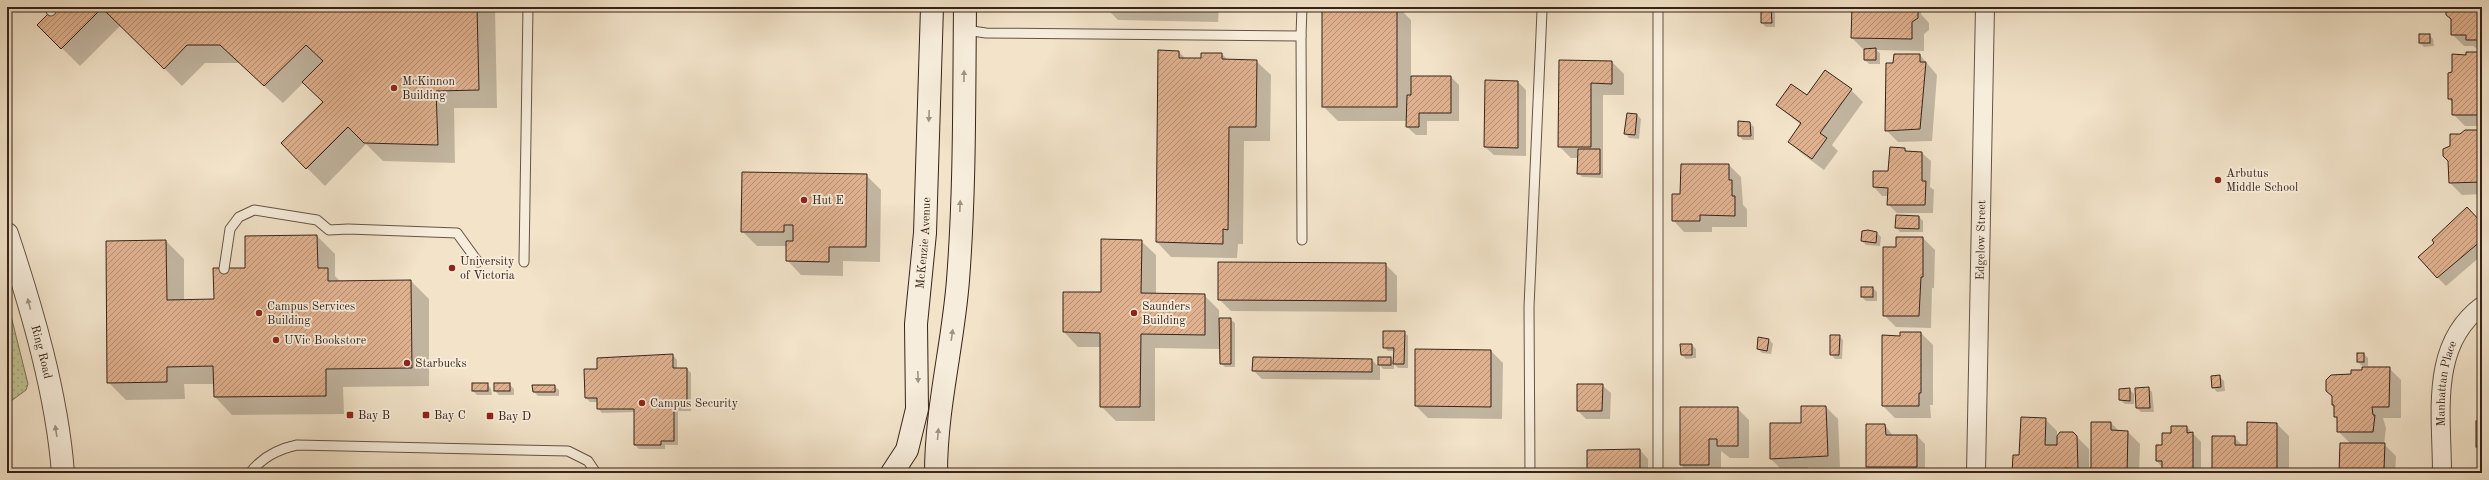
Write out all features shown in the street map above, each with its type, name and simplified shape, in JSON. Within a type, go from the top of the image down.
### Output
[{"type":"main road","name":"McKenzie Avenue","points":[[892,473],[907,450],[917,409],[916,324],[925,226],[932,7]]},
{"type":"main road","points":[[936,473],[940,402],[953,331],[958,280],[965,7]]},
{"type":"main road","name":"Ring Road","points":[[7,234],[25,288],[40,347],[63,472]]},
{"type":"street","name":"Edgelow Street","points":[[1976,473],[1985,7]]},
{"type":"street","name":"Manhattan Place","points":[[2442,473],[2441,375],[2452,340],[2474,312],[2482,306]]},
{"type":"lane","points":[[524,262],[528,7]]},
{"type":"lane","points":[[1302,7],[1302,240]]},
{"type":"lane","points":[[1658,7],[1658,473]]},
{"type":"lane","points":[[1530,473],[1529,307],[1542,11]]},
{"type":"lane","points":[[965,30],[986,34],[1301,36]]},
{"type":"lane","points":[[224,268],[230,228],[239,217],[254,210],[317,220],[329,230],[348,229],[457,233],[478,262]]},
{"type":"lane","points":[[250,473],[262,459],[273,453],[297,445],[568,451],[588,461],[596,473]]},
{"type":"green space","points":[[7,300],[28,384],[26,390],[7,404]]},
{"type":"building","name":"McKinnon Building","points":[[55,7],[477,7],[479,90],[436,91],[438,145],[364,143],[348,127],[306,169],[281,143],[323,102],[302,82],[323,61],[306,45],[264,86],[220,45],[187,45],[164,69],[102,8],[61,49],[37,25]]},
{"type":"building","points":[[1322,7],[1397,7],[1397,107],[1322,107]]},
{"type":"building","points":[[1852,7],[1915,7],[1918,10],[1918,18],[1912,22],[1912,39],[1851,38]]},
{"type":"building","points":[[2446,7],[2482,7],[2482,40],[2466,40],[2466,35],[2451,35],[2451,19],[2446,15]]},
{"type":"building","points":[[1761,8],[1771,8],[1772,23],[1761,23]]},
{"type":"building","points":[[2419,34],[2430,34],[2430,43],[2419,43]]},
{"type":"building","points":[[1876,48],[1876,60],[1864,60],[1864,49]]},
{"type":"building","points":[[1158,50],[1179,51],[1179,58],[1201,58],[1201,53],[1222,53],[1222,59],[1257,60],[1256,127],[1229,127],[1228,230],[1223,229],[1223,244],[1156,242]]},
{"type":"building","points":[[2466,52],[2482,52],[2482,115],[2452,115],[2452,99],[2448,99],[2448,73],[2452,72],[2452,54],[2466,55]]},
{"type":"building","points":[[1894,54],[1920,54],[1920,62],[1926,62],[1920,129],[1885,131],[1886,63],[1893,63]]},
{"type":"building","points":[[1559,60],[1612,61],[1612,84],[1591,83],[1591,147],[1558,147]]},
{"type":"building","points":[[1825,70],[1852,89],[1820,133],[1827,138],[1812,159],[1788,142],[1801,123],[1776,105],[1791,84],[1807,95]]},
{"type":"building","points":[[1411,76],[1451,76],[1451,113],[1419,113],[1419,127],[1406,127],[1407,95],[1411,95]]},
{"type":"building","points":[[1485,80],[1518,81],[1518,148],[1484,147]]},
{"type":"building","points":[[1627,113],[1637,114],[1635,135],[1624,134]]},
{"type":"building","points":[[1738,121],[1750,122],[1751,136],[1738,136]]},
{"type":"building","points":[[2465,130],[2482,130],[2482,182],[2449,183],[2448,161],[2443,156],[2443,149],[2450,146],[2450,134],[2460,134]]},
{"type":"building","points":[[1890,147],[1905,148],[1905,151],[1922,152],[1922,181],[1926,181],[1925,205],[1887,205],[1888,188],[1873,187],[1873,171],[1888,171]]},
{"type":"building","points":[[1578,149],[1600,149],[1600,174],[1577,174]]},
{"type":"building","points":[[1681,164],[1729,164],[1729,180],[1732,180],[1732,196],[1735,196],[1735,216],[1700,215],[1700,221],[1672,221],[1672,194],[1680,194]]},
{"type":"building","name":"Hut E","points":[[742,172],[867,174],[866,247],[829,247],[829,262],[786,261],[786,241],[793,241],[793,225],[784,225],[784,232],[741,232]]},
{"type":"building","points":[[2467,207],[2482,223],[2482,240],[2437,278],[2418,257],[2434,243],[2432,240]]},
{"type":"building","points":[[1896,215],[1919,216],[1919,229],[1895,228]]},
{"type":"building","points":[[1868,230],[1877,232],[1876,243],[1861,241],[1862,231]]},
{"type":"building","name":"Campus Services Building","points":[[317,235],[318,268],[328,268],[328,281],[411,280],[412,368],[326,369],[326,396],[214,397],[213,366],[167,367],[167,382],[107,383],[106,241],[166,240],[167,300],[214,299],[213,268],[245,268],[245,236]]},
{"type":"building","points":[[1896,237],[1923,237],[1923,277],[1921,277],[1919,316],[1883,316],[1883,247],[1896,247]]},
{"type":"building","name":"Saunders Building","points":[[1101,239],[1142,240],[1141,293],[1205,294],[1205,335],[1141,334],[1140,407],[1100,407],[1100,333],[1063,332],[1063,292],[1101,292]]},
{"type":"building","points":[[1218,262],[1386,263],[1386,301],[1218,300]]},
{"type":"building","points":[[1861,287],[1873,287],[1873,297],[1861,297]]},
{"type":"building","points":[[1219,318],[1231,318],[1231,364],[1220,364]]},
{"type":"building","points":[[1383,331],[1405,331],[1404,364],[1393,364],[1394,348],[1383,348]]},
{"type":"building","points":[[1900,332],[1921,332],[1921,393],[1919,393],[1919,406],[1882,406],[1882,335],[1900,336]]},
{"type":"building","points":[[1830,335],[1840,335],[1839,355],[1830,355]]},
{"type":"building","points":[[1758,337],[1769,339],[1767,351],[1757,349]]},
{"type":"building","points":[[1680,344],[1692,344],[1692,355],[1681,355]]},
{"type":"building","points":[[1415,349],[1491,350],[1491,407],[1415,406]]},
{"type":"building","points":[[2357,353],[2364,353],[2364,362],[2357,362]]},
{"type":"building","name":"Campus Security","points":[[673,354],[673,368],[687,368],[687,407],[674,407],[674,441],[661,441],[661,445],[634,445],[634,409],[597,409],[597,398],[585,398],[584,369],[597,369],[597,358]]},
{"type":"building","points":[[1253,357],[1372,359],[1372,372],[1252,371]]},
{"type":"building","points":[[1378,357],[1391,357],[1391,365],[1378,365]]},
{"type":"building","points":[[2362,367],[2390,367],[2389,407],[2372,407],[2373,415],[2375,415],[2373,432],[2337,432],[2337,417],[2334,417],[2332,396],[2326,391],[2326,380],[2331,375],[2351,374],[2351,370],[2362,370]]},
{"type":"building","points":[[2220,375],[2221,387],[2212,388],[2211,376]]},
{"type":"building","points":[[472,383],[488,383],[488,391],[472,391]]},
{"type":"building","points":[[494,383],[510,383],[510,391],[494,391]]},
{"type":"building","points":[[1577,384],[1603,384],[1602,411],[1577,411]]},
{"type":"building","points":[[532,385],[555,385],[555,392],[533,392]]},
{"type":"building","points":[[2149,387],[2150,408],[2136,408],[2135,388]]},
{"type":"building","points":[[2130,388],[2130,401],[2119,400],[2119,389]]},
{"type":"building","points":[[1801,406],[1826,406],[1828,456],[1770,459],[1770,423],[1801,423]]},
{"type":"building","points":[[1680,407],[1738,407],[1738,446],[1717,446],[1717,439],[1709,439],[1709,465],[1680,465]]},
{"type":"building","points":[[2021,417],[2046,418],[2045,445],[2057,445],[2057,436],[2060,432],[2073,432],[2077,436],[2078,469],[2065,468],[2065,473],[2012,473],[2013,455],[2019,455]]},
{"type":"building","points":[[2476,421],[2482,421],[2482,447],[2476,447]]},
{"type":"building","points":[[2091,422],[2111,422],[2111,430],[2128,431],[2127,473],[2086,473],[2091,467]]},
{"type":"building","points":[[2247,422],[2277,423],[2277,473],[2212,473],[2212,436],[2235,436],[2235,445],[2247,445]]},
{"type":"building","points":[[1866,424],[1885,424],[1886,435],[1917,435],[1917,467],[1866,467]]},
{"type":"building","points":[[2171,426],[2187,426],[2187,433],[2193,432],[2193,470],[2162,470],[2162,461],[2156,461],[2156,445],[2162,445],[2162,433],[2171,433]]},
{"type":"building","points":[[2340,443],[2385,443],[2384,469],[2381,469],[2381,473],[2339,473]]},
{"type":"building","points":[[1640,449],[1640,473],[1587,473],[1587,450]]},
{"type":"place","name":"McKinnon Building","points":[[394,88]]},
{"type":"place","name":"Arbutus Middle School","points":[[2218,180]]},
{"type":"place","name":"Hut E","points":[[804,200]]},
{"type":"place","name":"University of Victoria","points":[[452,268]]},
{"type":"place","name":"Campus Services Building","points":[[259,313]]},
{"type":"place","name":"Saunders Building","points":[[1134,313]]},
{"type":"place","name":"UVic Bookstore","points":[[276,340]]},
{"type":"place","name":"Starbucks","points":[[407,363]]},
{"type":"place","name":"Campus Security","points":[[642,403]]},
{"type":"place","name":"Bay B","points":[[350,415]]},
{"type":"place","name":"Bay C","points":[[426,415]]},
{"type":"place","name":"Bay D","points":[[490,416]]}]
